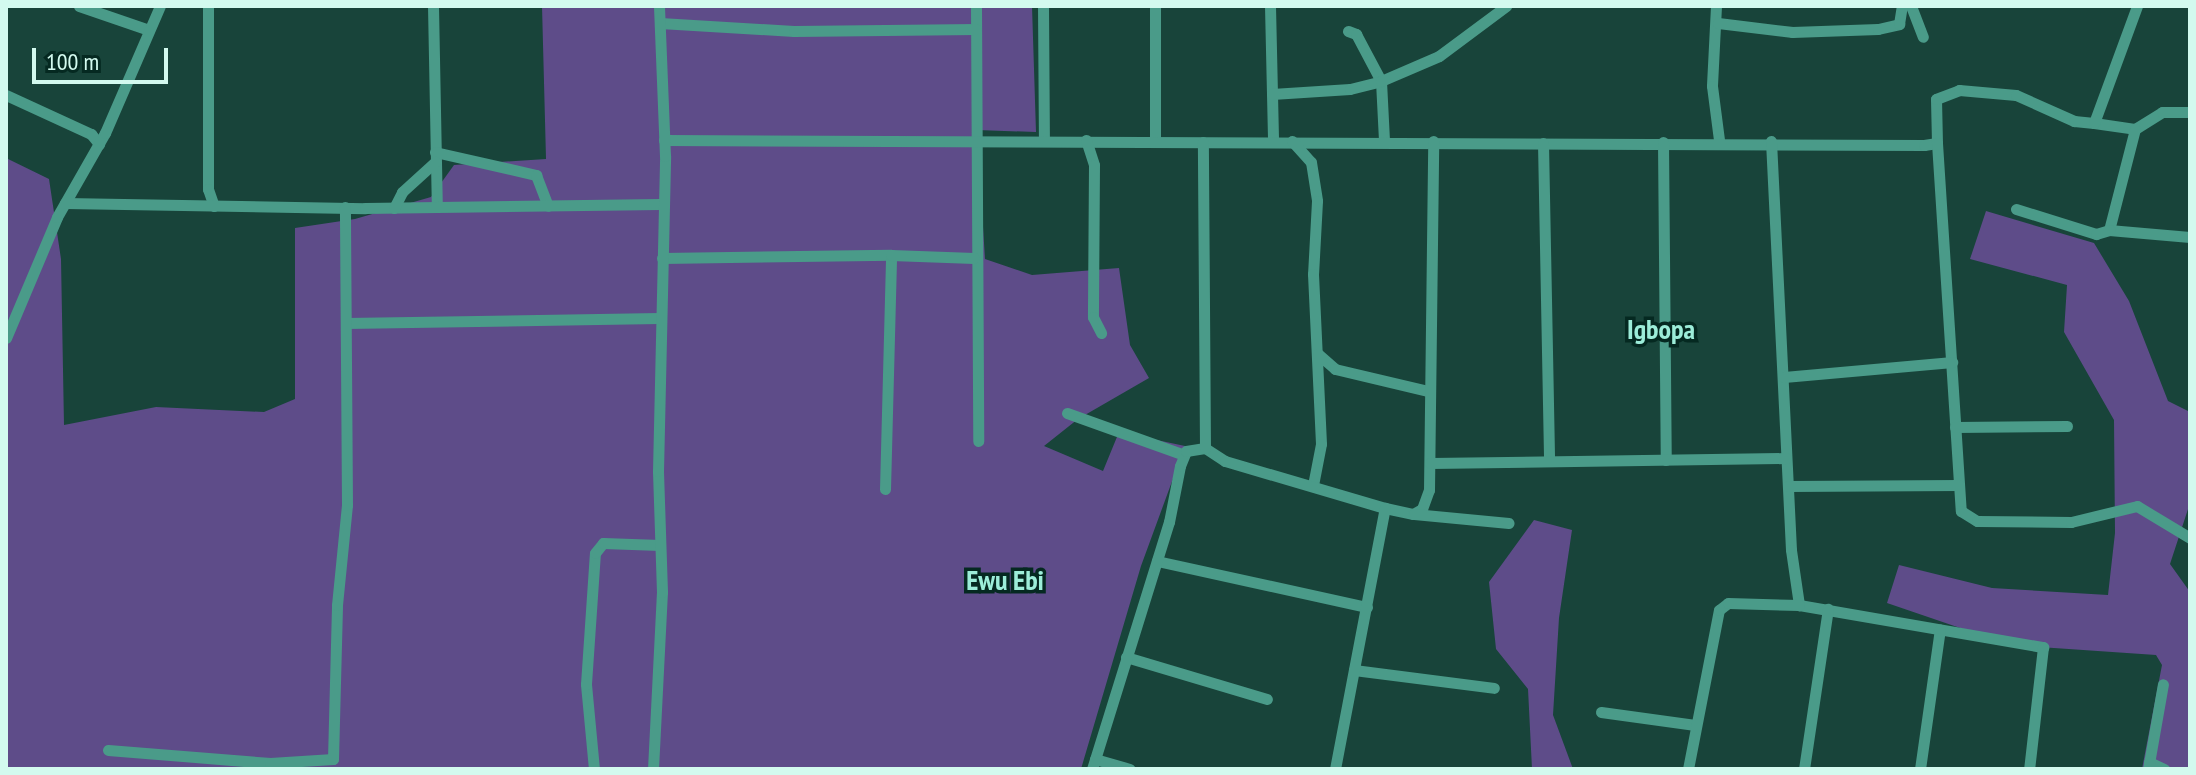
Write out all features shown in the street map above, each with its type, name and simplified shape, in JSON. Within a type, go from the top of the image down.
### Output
[{"type":"street","points":[[79,6],[149,30]]},
{"type":"street","points":[[6,338],[65,203],[102,139],[160,6]]},
{"type":"street","points":[[208,6],[208,189],[214,206]]},
{"type":"street","points":[[433,6],[437,207]]},
{"type":"street","points":[[653,769],[660,545],[660,204],[664,140],[659,6]]},
{"type":"street","points":[[976,6],[974,258],[978,441]]},
{"type":"street","points":[[1043,6],[1044,141]]},
{"type":"street","points":[[1155,6],[1155,139]]},
{"type":"street","points":[[1270,6],[1273,141]]},
{"type":"street","points":[[1272,94],[1350,89],[1381,81],[1439,56],[1506,6]]},
{"type":"street","points":[[1716,6],[1718,23],[1712,86],[1719,140]]},
{"type":"street","points":[[1718,23],[1792,32],[1866,30],[1899,24],[1902,6]]},
{"type":"street","points":[[1911,6],[1923,37]]},
{"type":"street","points":[[2094,123],[2137,6]]},
{"type":"street","points":[[660,23],[794,31],[976,29]]},
{"type":"street","points":[[1348,31],[1356,34],[1381,81],[1384,141]]},
{"type":"street","points":[[2190,112],[2162,112],[2135,129],[2074,121],[2016,95],[1959,90],[1936,99],[1961,511],[1977,521],[2071,522],[2137,506],[2190,538]]},
{"type":"street","points":[[6,95],[102,139]]},
{"type":"street","points":[[2109,230],[2135,129]]},
{"type":"street","points":[[664,140],[976,142],[1155,139],[1203,142],[1543,143],[1719,140],[1937,143]]},
{"type":"street","points":[[1086,140],[1094,165],[1093,317],[1101,333]]},
{"type":"street","points":[[1292,141],[1311,162]]},
{"type":"street","points":[[1413,514],[1426,501],[1430,463],[1428,391],[1433,141]]},
{"type":"street","points":[[1771,141],[1786,458],[1799,605]]},
{"type":"street","points":[[1203,142],[1205,448]]},
{"type":"street","points":[[1313,485],[1321,444],[1313,274],[1317,201],[1311,162],[1317,142]]},
{"type":"street","points":[[1663,142],[1666,460]]},
{"type":"street","points":[[1543,143],[1549,458]]},
{"type":"street","points":[[435,157],[536,175],[548,206]]},
{"type":"street","points":[[394,208],[402,192],[435,157]]},
{"type":"street","points":[[65,203],[394,208],[660,204]]},
{"type":"street","points":[[108,750],[270,763],[333,759],[337,605],[347,505],[345,207]]},
{"type":"street","points":[[2016,209],[2096,234],[2109,230],[2190,237]]},
{"type":"street","points":[[662,258],[891,255],[974,258]]},
{"type":"street","points":[[885,489],[891,255]]},
{"type":"street","points":[[346,323],[659,318]]},
{"type":"street","points":[[1317,354],[1335,369],[1428,391]]},
{"type":"street","points":[[1784,377],[1952,362]]},
{"type":"street","points":[[1067,413],[1184,455]]},
{"type":"street","points":[[1955,427],[2067,426]]},
{"type":"street","points":[[1130,769],[1094,764],[1157,561],[1184,455],[1190,448],[1205,448],[1225,461],[1385,508],[1413,514],[1509,523]]},
{"type":"street","points":[[1430,463],[1549,458],[1786,458]]},
{"type":"street","points":[[1788,486],[1959,485]]},
{"type":"street","points":[[1335,769],[1385,508]]},
{"type":"street","points":[[594,769],[586,684],[595,553],[603,543],[660,545]]},
{"type":"street","points":[[1157,561],[1367,607]]},
{"type":"street","points":[[1688,769],[1719,610],[1728,603],[1828,609],[2043,647],[2029,769]]},
{"type":"street","points":[[1804,769],[1828,609]]},
{"type":"street","points":[[1920,769],[1940,629]]},
{"type":"street","points":[[1126,657],[1267,699]]},
{"type":"street","points":[[1354,670],[1494,688]]},
{"type":"street","points":[[2163,684],[2149,765],[2164,769]]},
{"type":"street","points":[[1601,712],[1695,725]]},
{"type":"shaded area","points":[[542,6],[1032,6],[1036,132],[977,130],[985,259],[1032,275],[1119,268],[1130,345],[1149,378],[1078,419],[1044,446],[1103,471],[1119,432],[1185,446],[1141,566],[1081,769],[7,769],[6,158],[49,179],[61,259],[64,425],[156,407],[264,412],[295,399],[295,228],[355,219],[431,197],[454,165],[546,159]]},
{"type":"shaded area","points":[[1986,211],[2094,243],[2129,301],[2168,401],[2190,412],[2190,503],[2170,564],[2190,592],[2190,769],[2142,769],[2162,665],[2156,655],[2010,645],[1887,603],[1899,565],[1992,588],[2108,595],[2115,533],[2114,420],[2064,332],[2067,285],[1970,259]]},
{"type":"shaded area","points":[[1534,520],[1572,530],[1559,618],[1553,715],[1573,769],[1532,769],[1528,689],[1496,649],[1489,582]]},
{"type":"district","name":"Igbopa","points":[[1661,329]]},
{"type":"district","name":"Ewu Ebi","points":[[1005,580]]}]
